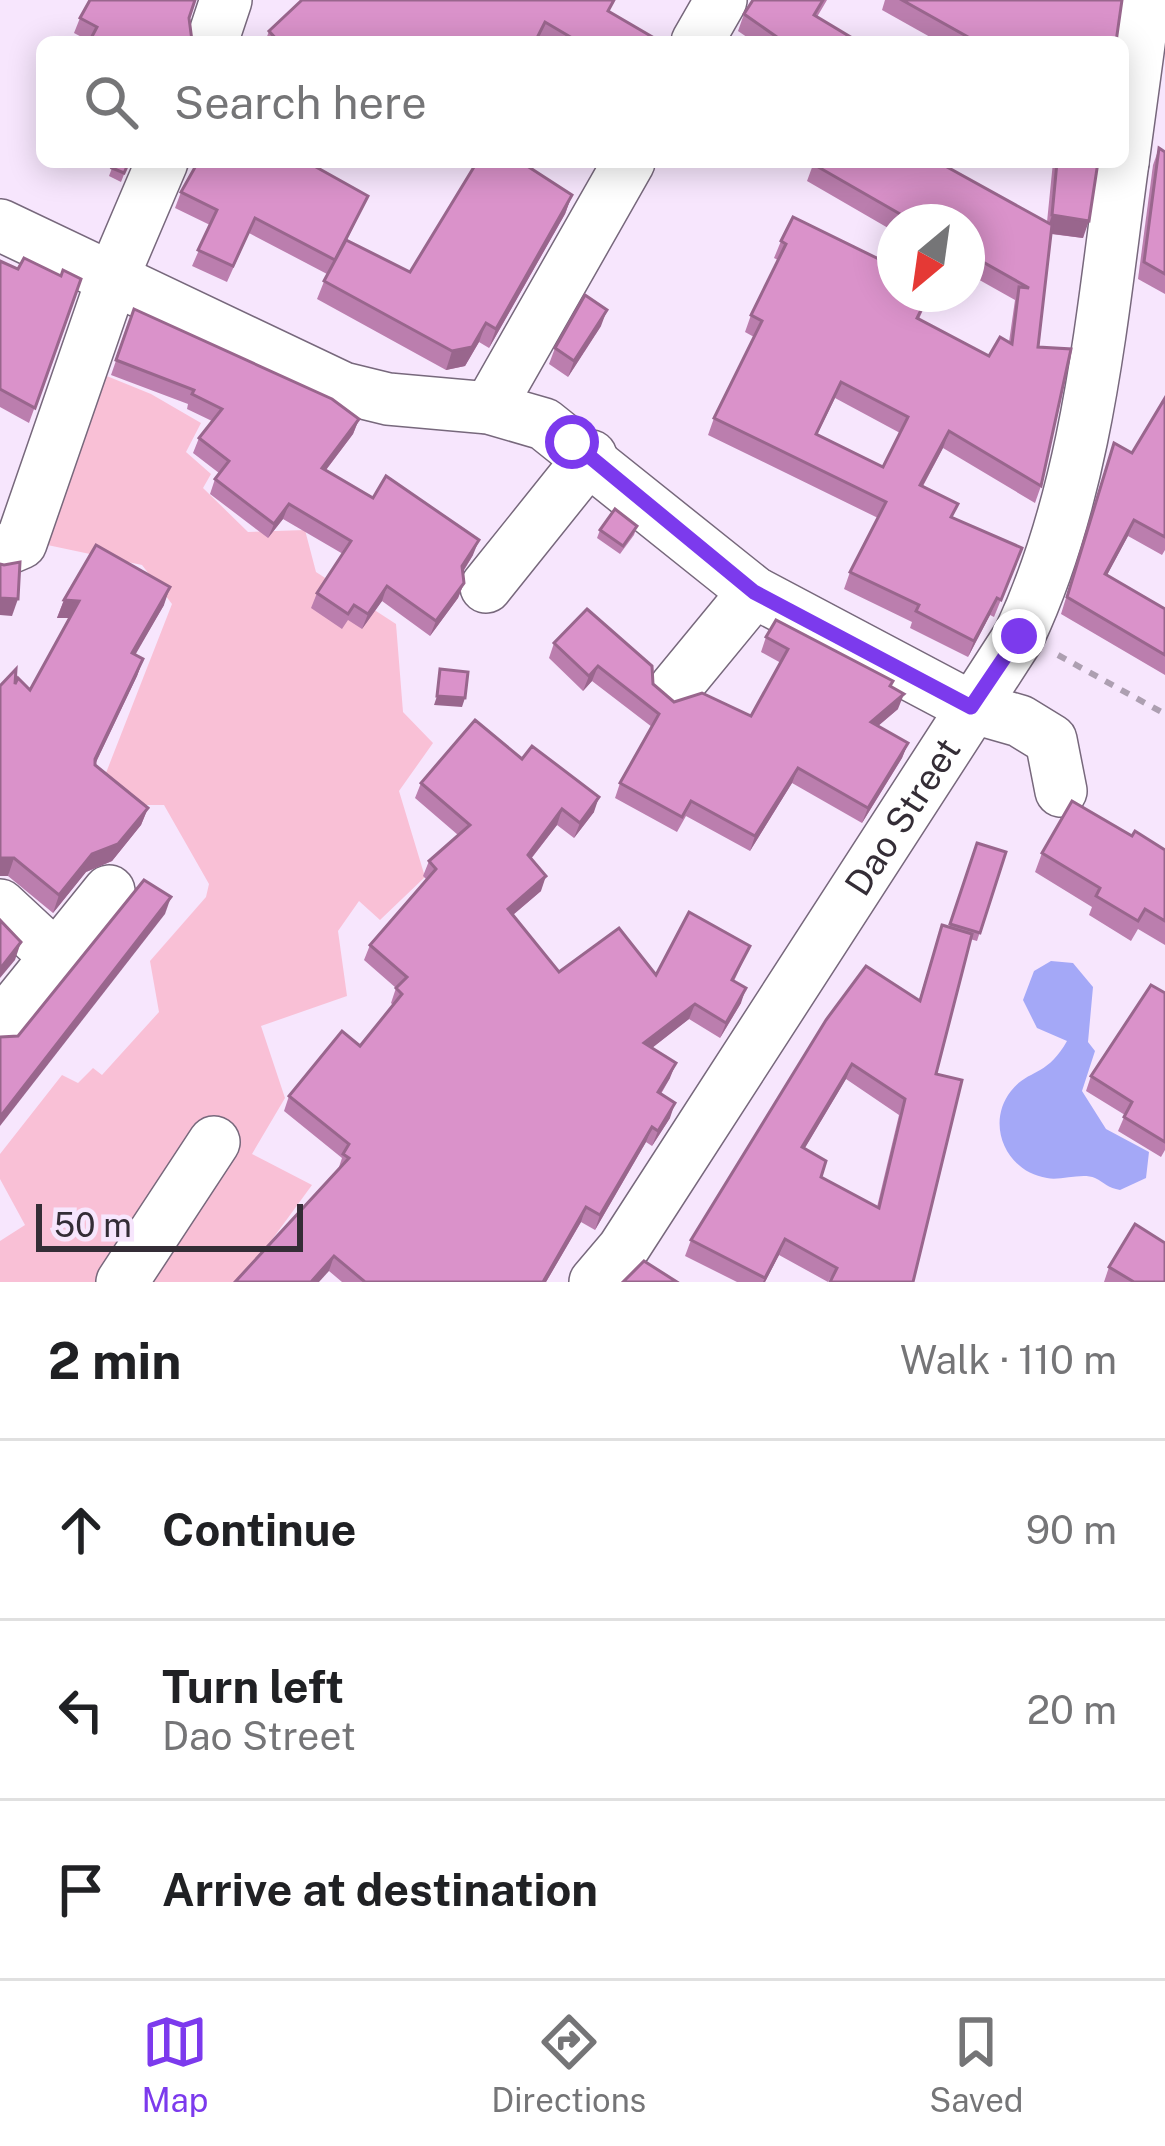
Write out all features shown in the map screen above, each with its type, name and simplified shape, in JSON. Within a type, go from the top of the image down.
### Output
[{"type":"street","points":[[214,36],[226,0]]},
{"type":"street","points":[[700,36],[721,0]]},
{"type":"street","name":"Dao Street","points":[[1129,118],[1145,0]]},
{"type":"street","points":[[0,553],[21,543],[113,277],[159,168]]},
{"type":"street","points":[[489,408],[626,168]]},
{"type":"street","name":"Dao Street","points":[[595,1282],[623,1250],[1019,636],[1047,575],[1068,507],[1122,168]]},
{"type":"street","points":[[0,224],[344,388],[388,399],[489,408],[544,424],[591,456],[754,592],[971,707],[1020,721],[1051,740],[1061,791]]},
{"type":"street","points":[[486,587],[591,456]]},
{"type":"street","points":[[675,688],[754,592]]},
{"type":"street","points":[[0,1026],[109,891]]},
{"type":"street","points":[[0,905],[56,957]]},
{"type":"street","points":[[122,1282],[214,1142]]},
{"type":"path","points":[[1019,636],[1165,715]]},
{"type":"shaded area","points":[[87,368],[151,394],[201,423],[186,452],[211,474],[203,488],[248,532],[305,530],[316,572],[396,624],[403,712],[433,743],[399,791],[425,877],[380,920],[359,901],[338,931],[347,996],[261,1026],[285,1098],[252,1154],[312,1185],[241,1282],[0,1282],[0,1241],[25,1225],[0,1179],[0,1154],[62,1075],[78,1083],[93,1068],[102,1075],[159,1012],[150,961],[206,897],[209,884],[164,805],[131,805],[104,778],[172,604],[142,565],[38,543]]},
{"type":"water","points":[[1051,961],[1073,963],[1093,987],[1088,1042],[1095,1051],[1082,1091],[1106,1129],[1149,1152],[1146,1178],[1120,1190],[1090,1176],[1053,1179],[1033,1174],[1020,1167],[1004,1145],[1000,1131],[1003,1104],[1024,1079],[1052,1061],[1067,1041],[1037,1028],[1023,1000],[1034,971]]},
{"type":"building","points":[[90,0],[195,0],[189,18],[191,36],[92,36],[97,27],[80,18]]},
{"type":"building","points":[[302,0],[614,0],[608,11],[651,36],[569,36],[545,22],[538,36],[274,36],[269,31]]},
{"type":"building","points":[[753,0],[823,0],[814,15],[849,36],[775,36],[744,14]]},
{"type":"building","points":[[902,0],[1122,0],[1117,36],[966,36]]},
{"type":"building","points":[[1159,148],[1165,152],[1165,274],[1144,262]]},
{"type":"building","points":[[195,168],[318,168],[368,196],[335,260],[255,218],[233,266],[198,250],[217,210],[181,192]]},
{"type":"building","points":[[473,168],[530,168],[572,195],[496,329],[486,323],[472,347],[452,351],[324,281],[346,240],[410,272]]},
{"type":"building","points":[[820,168],[949,168],[1052,225],[1038,347],[1071,349],[1041,486],[949,431],[920,485],[958,504],[951,517],[1022,548],[1001,600],[997,598],[974,641],[916,611],[919,605],[850,572],[886,502],[714,418],[762,321],[751,315],[786,244],[781,241],[793,217],[877,258],[877,312],[920,312],[917,318],[989,356],[1000,337],[1012,344],[1019,287],[1029,288],[985,263],[985,204],[883,204]],"holes":[[[841,382],[908,417],[883,467],[816,434]]]},
{"type":"building","points":[[1056,168],[1097,168],[1089,221],[1052,215]]},
{"type":"building","points":[[24,258],[61,276],[63,270],[81,279],[35,408],[0,389],[0,261],[18,269]]},
{"type":"building","points":[[585,295],[607,310],[574,361],[555,348]]},
{"type":"building","points":[[134,309],[332,399],[359,419],[322,468],[373,498],[386,476],[479,540],[462,566],[464,583],[436,621],[387,586],[368,614],[354,605],[348,614],[317,593],[351,541],[289,504],[274,524],[215,479],[229,461],[199,438],[222,409],[192,394],[194,390],[116,360]]},
{"type":"building","points":[[1165,398],[1165,537],[1134,520],[1105,574],[1165,609],[1165,655],[1067,597],[1114,443],[1132,453]]},
{"type":"building","points":[[615,509],[637,526],[623,546],[600,530]]},
{"type":"building","points":[[96,545],[170,587],[132,653],[143,659],[95,759],[95,765],[148,808],[118,844],[92,854],[59,895],[14,858],[0,858],[0,686],[16,669],[15,684],[18,678],[30,690],[79,601],[64,600]]},
{"type":"building","points":[[20,562],[18,599],[0,598],[0,564]]},
{"type":"building","points":[[587,609],[652,666],[653,684],[674,702],[702,693],[751,716],[788,649],[766,637],[776,620],[893,681],[890,686],[904,694],[871,722],[908,743],[868,808],[798,768],[755,836],[691,801],[682,817],[620,783],[659,714],[598,666],[589,676],[554,643]]},
{"type":"building","points":[[440,669],[468,672],[465,698],[437,696]]},
{"type":"building","points":[[475,720],[522,759],[532,746],[599,797],[580,823],[562,809],[528,855],[546,876],[508,909],[559,972],[619,928],[656,975],[689,912],[750,946],[732,980],[746,988],[726,1023],[695,1004],[644,1043],[676,1063],[658,1092],[675,1103],[658,1131],[652,1127],[600,1215],[586,1207],[543,1282],[365,1282],[334,1256],[311,1282],[235,1282],[349,1158],[343,1154],[349,1144],[289,1096],[342,1031],[360,1046],[402,994],[396,988],[407,977],[370,945],[436,869],[429,861],[470,825],[421,783]]},
{"type":"building","points":[[1072,801],[1165,850],[1165,921],[1145,909],[1138,921],[1096,896],[1100,888],[1042,853]]},
{"type":"building","points":[[977,843],[1006,852],[980,933],[950,924]]},
{"type":"building","points":[[144,880],[171,897],[0,1117],[0,1037],[18,1036]]},
{"type":"building","points":[[0,920],[21,942],[0,969]]},
{"type":"building","points":[[942,925],[972,934],[936,1074],[962,1080],[913,1282],[830,1282],[837,1268],[785,1239],[765,1278],[691,1240],[826,1020],[866,966],[920,1001]],"holes":[[[852,1064],[905,1099],[879,1208],[821,1177],[826,1161],[802,1147]]]},
{"type":"building","points":[[1151,985],[1165,993],[1165,1142],[1124,1117],[1132,1102],[1091,1076]]},
{"type":"building","points":[[1135,1224],[1165,1243],[1165,1282],[1134,1282],[1109,1267]]},
{"type":"building","points":[[644,1261],[677,1282],[623,1282]]},
{"type":"route","points":[[572,442],[754,592],[971,707],[1019,636]]}]
